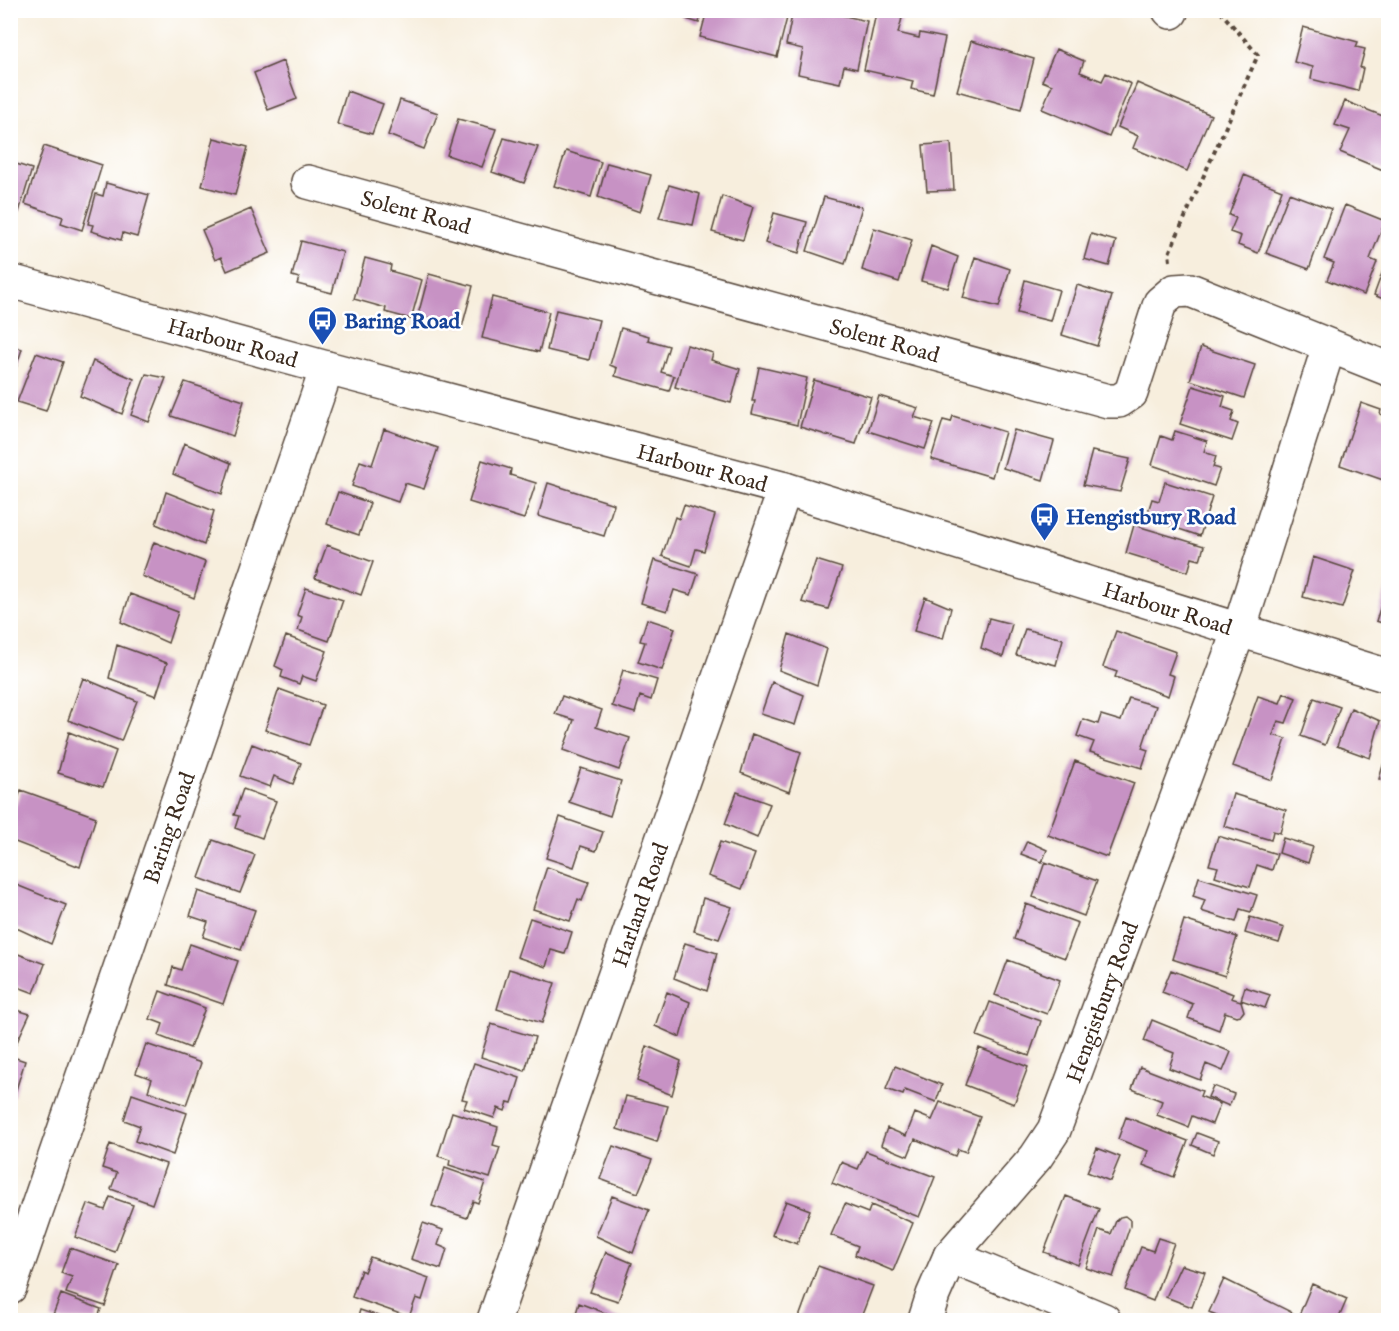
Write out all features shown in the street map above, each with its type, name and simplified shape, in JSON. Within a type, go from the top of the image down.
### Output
[{"type":"street","name":"Solent Road","points":[[308,182],[1108,401],[1119,401],[1131,393],[1160,303],[1174,291]]},
{"type":"street","name":"Harbour Road","points":[[10,281],[784,489],[1389,676]]},
{"type":"street","points":[[1174,291],[1190,290],[1389,369]]},
{"type":"street","name":"Hengistbury Road","points":[[925,1320],[950,1256],[1036,1157],[1054,1130],[1239,630],[1329,346]]},
{"type":"street","name":"Baring Road","points":[[10,1287],[327,368]]},
{"type":"street","name":"Harland Road","points":[[494,1320],[784,489]]},
{"type":"street","points":[[950,1256],[1104,1320]]},
{"type":"path","points":[[1174,291],[1169,253],[1258,55],[1219,10]]},
{"type":"building","points":[[685,10],[702,10],[699,23],[683,18]]},
{"type":"building","points":[[707,10],[789,10],[777,57],[700,37]]},
{"type":"building","points":[[793,10],[833,10],[832,13],[867,21],[857,69],[844,66],[840,83],[798,74],[803,49],[786,45]]},
{"type":"building","points":[[876,13],[902,18],[898,33],[919,38],[920,33],[945,38],[933,94],[911,89],[913,81],[864,70]]},
{"type":"building","points":[[1303,27],[1358,42],[1356,47],[1365,49],[1360,68],[1363,68],[1358,91],[1311,79],[1313,67],[1294,62]]},
{"type":"building","points":[[971,41],[1034,59],[1021,109],[957,91]]},
{"type":"building","points":[[1056,49],[1084,61],[1080,72],[1102,81],[1106,73],[1131,84],[1109,137],[1042,109],[1052,85],[1042,81]]},
{"type":"building","points":[[283,61],[297,99],[268,110],[254,73]]},
{"type":"building","points":[[1137,83],[1211,115],[1187,171],[1133,148],[1138,136],[1118,127]]},
{"type":"building","points":[[347,91],[383,104],[372,134],[337,124]]},
{"type":"building","points":[[400,100],[438,113],[424,149],[388,135]]},
{"type":"building","points":[[1345,101],[1388,118],[1388,172],[1340,152],[1350,130],[1335,125]]},
{"type":"building","points":[[458,119],[496,129],[482,167],[447,155]]},
{"type":"building","points":[[214,138],[248,147],[235,195],[202,186]]},
{"type":"building","points":[[504,138],[538,147],[524,183],[492,172]]},
{"type":"building","points":[[951,143],[954,190],[927,191],[923,145]]},
{"type":"building","points":[[44,146],[102,165],[82,230],[61,223],[63,217],[25,204]]},
{"type":"building","points":[[566,151],[601,162],[591,197],[554,186]]},
{"type":"building","points":[[10,162],[32,169],[19,212],[10,209]]},
{"type":"building","points":[[607,163],[651,175],[640,212],[598,197]]},
{"type":"building","points":[[1244,175],[1282,190],[1258,253],[1238,245],[1241,236],[1230,232],[1236,218],[1229,215]]},
{"type":"building","points":[[106,183],[149,195],[137,237],[123,233],[121,240],[91,231],[93,225],[88,224],[96,194],[103,196]]},
{"type":"building","points":[[669,185],[700,194],[693,225],[659,218]]},
{"type":"building","points":[[1289,193],[1331,209],[1309,269],[1266,253]]},
{"type":"building","points":[[722,196],[753,207],[743,240],[712,232]]},
{"type":"building","points":[[824,197],[862,207],[845,264],[807,251]]},
{"type":"building","points":[[1345,205],[1385,221],[1370,259],[1377,262],[1364,295],[1327,280],[1334,263],[1324,259]]},
{"type":"building","points":[[251,209],[270,253],[227,271],[221,257],[215,260],[202,230]]},
{"type":"building","points":[[774,213],[807,222],[799,253],[765,243]]},
{"type":"building","points":[[874,228],[912,240],[899,282],[862,270]]},
{"type":"building","points":[[1091,234],[1116,241],[1109,266],[1084,259]]},
{"type":"building","points":[[301,241],[343,252],[332,293],[297,284],[299,278],[292,276]]},
{"type":"building","points":[[931,246],[958,257],[948,288],[921,281]]},
{"type":"building","points":[[975,257],[1010,269],[999,307],[963,298]]},
{"type":"building","points":[[1388,257],[1388,301],[1374,295]]},
{"type":"building","points":[[365,258],[391,265],[390,271],[422,280],[411,319],[385,312],[386,308],[354,299]]},
{"type":"building","points":[[429,274],[473,286],[462,327],[418,315]]},
{"type":"building","points":[[1025,280],[1059,290],[1050,321],[1017,313]]},
{"type":"building","points":[[1077,285],[1112,296],[1097,346],[1062,335]]},
{"type":"building","points":[[492,297],[549,312],[539,352],[482,338]]},
{"type":"building","points":[[556,310],[599,320],[589,360],[547,350]]},
{"type":"building","points":[[621,328],[649,336],[648,340],[669,346],[661,372],[674,376],[669,391],[615,376],[617,368],[610,365]]},
{"type":"building","points":[[10,345],[22,349],[13,377],[10,376]]},
{"type":"building","points":[[687,345],[713,353],[711,360],[740,369],[731,403],[675,387]]},
{"type":"building","points":[[1201,347],[1255,365],[1244,398],[1190,380]]},
{"type":"building","points":[[36,353],[63,362],[46,411],[17,402]]},
{"type":"building","points":[[93,361],[134,379],[122,414],[80,396]]},
{"type":"building","points":[[759,367],[807,378],[797,425],[752,414],[755,401],[752,401]]},
{"type":"building","points":[[146,374],[166,378],[149,422],[131,415]]},
{"type":"building","points":[[814,380],[871,397],[856,444],[800,427]]},
{"type":"building","points":[[185,382],[244,401],[233,436],[171,416]]},
{"type":"building","points":[[1193,386],[1225,396],[1222,407],[1234,411],[1231,421],[1238,424],[1232,441],[1180,424]]},
{"type":"building","points":[[879,396],[918,408],[914,417],[934,423],[925,449],[868,431]]},
{"type":"building","points":[[1361,403],[1381,410],[1380,414],[1388,417],[1386,481],[1340,465]]},
{"type":"building","points":[[953,416],[1005,432],[992,477],[931,459],[943,420],[951,422]]},
{"type":"building","points":[[384,429],[438,448],[424,489],[405,483],[398,502],[352,486],[360,461],[372,465]]},
{"type":"building","points":[[1014,430],[1054,441],[1043,480],[1003,468]]},
{"type":"building","points":[[1175,431],[1207,441],[1204,452],[1216,456],[1213,467],[1220,469],[1214,486],[1152,465],[1161,436],[1172,440]]},
{"type":"building","points":[[184,443],[231,463],[222,494],[173,474]]},
{"type":"building","points":[[1092,451],[1130,459],[1120,492],[1083,485]]},
{"type":"building","points":[[482,460],[511,469],[510,475],[536,483],[524,519],[469,502]]},
{"type":"building","points":[[1165,482],[1212,497],[1200,536],[1146,518],[1152,499],[1159,501]]},
{"type":"building","points":[[548,483],[614,504],[604,536],[538,516]]},
{"type":"building","points":[[166,492],[214,511],[204,545],[156,524]]},
{"type":"building","points":[[338,492],[370,503],[359,535],[327,524]]},
{"type":"building","points":[[684,505],[715,515],[704,551],[696,549],[691,566],[662,556],[675,517],[679,519]]},
{"type":"building","points":[[1134,525],[1204,546],[1200,560],[1192,558],[1188,572],[1126,553]]},
{"type":"building","points":[[154,542],[205,562],[194,598],[142,576]]},
{"type":"building","points":[[327,545],[373,562],[361,595],[315,578]]},
{"type":"building","points":[[1313,557],[1355,571],[1342,608],[1303,597]]},
{"type":"building","points":[[654,560],[698,574],[691,595],[674,590],[667,611],[641,603]]},
{"type":"building","points":[[816,560],[842,568],[828,609],[802,602]]},
{"type":"building","points":[[1388,583],[1388,625],[1376,621]]},
{"type":"building","points":[[306,588],[343,600],[329,641],[298,630],[302,617],[297,615]]},
{"type":"building","points":[[130,594],[178,612],[168,643],[121,622]]},
{"type":"building","points":[[925,597],[951,608],[943,639],[914,631]]},
{"type":"building","points":[[989,618],[1012,624],[1003,657],[981,648]]},
{"type":"building","points":[[647,619],[675,628],[662,670],[638,662],[645,642],[640,641]]},
{"type":"building","points":[[1025,629],[1063,639],[1056,665],[1016,655]]},
{"type":"building","points":[[1116,631],[1176,652],[1168,674],[1174,676],[1168,696],[1115,677],[1117,672],[1103,667]]},
{"type":"building","points":[[789,634],[827,649],[817,685],[779,670]]},
{"type":"building","points":[[286,636],[327,651],[316,681],[302,676],[299,684],[281,677],[283,670],[275,666]]},
{"type":"building","points":[[117,645],[167,663],[156,696],[109,678]]},
{"type":"building","points":[[623,670],[657,680],[651,700],[640,696],[635,713],[612,706]]},
{"type":"building","points":[[83,678],[137,701],[121,741],[68,720]]},
{"type":"building","points":[[772,682],[804,695],[795,725],[761,714]]},
{"type":"building","points":[[279,689],[323,705],[309,745],[265,730]]},
{"type":"building","points":[[1284,693],[1296,698],[1286,723],[1278,721],[1273,735],[1286,739],[1272,780],[1233,766],[1258,696],[1280,703]]},
{"type":"building","points":[[562,696],[602,710],[596,727],[630,738],[619,770],[563,750],[574,720],[555,714]]},
{"type":"building","points":[[1129,698],[1156,706],[1142,748],[1148,750],[1142,768],[1090,752],[1094,742],[1077,736],[1083,719],[1098,724],[1101,715],[1121,721]]},
{"type":"building","points":[[1314,698],[1340,707],[1325,745],[1301,736]]},
{"type":"building","points":[[1351,708],[1380,721],[1370,758],[1337,746]]},
{"type":"building","points":[[69,732],[116,751],[103,787],[58,773]]},
{"type":"building","points":[[752,734],[801,752],[789,792],[741,773]]},
{"type":"building","points":[[252,744],[301,763],[293,784],[274,776],[270,787],[240,776]]},
{"type":"building","points":[[1388,749],[1388,782],[1379,779]]},
{"type":"building","points":[[1075,761],[1134,783],[1107,857],[1048,835]]},
{"type":"building","points":[[581,768],[621,781],[610,816],[569,802]]},
{"type":"building","points":[[243,789],[276,801],[262,838],[235,828],[239,816],[234,815]]},
{"type":"building","points":[[21,790],[96,817],[80,867],[10,840],[10,821]]},
{"type":"building","points":[[737,792],[770,804],[757,838],[725,824]]},
{"type":"building","points":[[1233,794],[1286,810],[1280,833],[1273,831],[1271,840],[1224,826]]},
{"type":"building","points":[[560,817],[603,832],[596,851],[581,846],[574,867],[546,858]]},
{"type":"building","points":[[1218,836],[1277,854],[1272,870],[1257,865],[1250,887],[1215,876],[1218,867],[1209,865]]},
{"type":"building","points":[[1283,838],[1313,847],[1308,863],[1279,853]]},
{"type":"building","points":[[213,840],[255,855],[240,893],[199,878]]},
{"type":"building","points":[[1027,841],[1047,850],[1042,862],[1021,854]]},
{"type":"building","points":[[720,842],[755,854],[742,889],[708,876]]},
{"type":"building","points":[[1045,862],[1097,881],[1084,916],[1033,897]]},
{"type":"building","points":[[547,867],[589,882],[582,901],[578,899],[570,921],[533,909]]},
{"type":"building","points":[[1199,877],[1257,895],[1251,912],[1240,909],[1236,922],[1201,911],[1205,900],[1193,896]]},
{"type":"building","points":[[14,884],[66,905],[51,944],[10,925],[10,895]]},
{"type":"building","points":[[198,891],[255,910],[241,950],[203,937],[208,922],[190,916]]},
{"type":"building","points":[[703,898],[732,907],[719,939],[694,931]]},
{"type":"building","points":[[1026,904],[1078,923],[1065,958],[1014,939]]},
{"type":"building","points":[[1250,917],[1284,928],[1279,943],[1245,933]]},
{"type":"building","points":[[530,918],[572,932],[565,954],[551,950],[546,967],[517,957]]},
{"type":"building","points":[[1184,920],[1237,937],[1225,976],[1172,959]]},
{"type":"building","points":[[685,943],[717,953],[707,991],[674,978]]},
{"type":"building","points":[[190,944],[238,961],[223,1004],[168,985],[173,967],[181,970]]},
{"type":"building","points":[[10,951],[45,964],[34,993],[10,984]]},
{"type":"building","points":[[1008,960],[1060,980],[1047,1014],[995,995]]},
{"type":"building","points":[[509,969],[555,983],[542,1023],[497,1009]]},
{"type":"building","points":[[1171,970],[1233,994],[1231,998],[1241,1001],[1244,1011],[1241,1015],[1236,1016],[1225,1012],[1219,1030],[1188,1018],[1193,1004],[1162,992]]},
{"type":"building","points":[[1245,987],[1270,995],[1265,1008],[1241,1000]]},
{"type":"building","points":[[160,991],[205,1008],[190,1048],[159,1036],[163,1024],[150,1019]]},
{"type":"building","points":[[667,992],[690,1002],[680,1037],[655,1026]]},
{"type":"building","points":[[990,1002],[1041,1021],[1029,1056],[977,1036]]},
{"type":"building","points":[[10,1008],[30,1014],[16,1044],[10,1042]]},
{"type":"building","points":[[1152,1020],[1231,1052],[1223,1071],[1206,1064],[1200,1080],[1169,1068],[1174,1053],[1144,1041]]},
{"type":"building","points":[[491,1024],[535,1037],[525,1071],[481,1057]]},
{"type":"building","points":[[146,1044],[201,1063],[186,1105],[148,1091],[152,1079],[136,1073]]},
{"type":"building","points":[[647,1046],[681,1061],[672,1095],[637,1081]]},
{"type":"building","points":[[979,1048],[1028,1067],[1014,1104],[965,1085]]},
{"type":"building","points":[[10,1056],[25,1061],[14,1096],[10,1095]]},
{"type":"building","points":[[474,1063],[520,1078],[512,1103],[508,1102],[505,1111],[498,1108],[494,1118],[464,1108],[467,1100],[462,1099]]},
{"type":"building","points":[[895,1066],[942,1085],[936,1102],[905,1090],[903,1095],[886,1089]]},
{"type":"building","points":[[1140,1067],[1202,1091],[1200,1096],[1220,1104],[1212,1124],[1192,1116],[1188,1127],[1157,1115],[1162,1101],[1132,1089]]},
{"type":"building","points":[[1213,1086],[1234,1094],[1229,1106],[1208,1097]]},
{"type":"building","points":[[132,1094],[187,1113],[173,1155],[135,1141],[140,1126],[124,1120]]},
{"type":"building","points":[[626,1096],[668,1106],[657,1142],[617,1129]]},
{"type":"building","points":[[940,1102],[980,1117],[966,1152],[958,1149],[955,1156],[915,1139],[908,1156],[881,1145],[887,1128],[906,1136],[915,1113],[932,1120]]},
{"type":"building","points":[[452,1112],[498,1127],[493,1145],[500,1147],[490,1178],[449,1165],[450,1160],[438,1156]]},
{"type":"building","points":[[1126,1117],[1188,1141],[1174,1177],[1143,1165],[1148,1151],[1118,1139]]},
{"type":"building","points":[[1197,1133],[1218,1141],[1213,1154],[1192,1145]]},
{"type":"building","points":[[110,1144],[166,1164],[152,1204],[111,1189],[117,1173],[102,1168]]},
{"type":"building","points":[[613,1146],[652,1160],[638,1193],[600,1179]]},
{"type":"building","points":[[1097,1148],[1120,1157],[1110,1181],[1087,1172]]},
{"type":"building","points":[[866,1151],[935,1177],[919,1217],[832,1183],[841,1162],[858,1169]]},
{"type":"building","points":[[445,1168],[485,1182],[478,1203],[473,1201],[467,1218],[432,1206]]},
{"type":"building","points":[[612,1196],[649,1210],[633,1253],[596,1236]]},
{"type":"building","points":[[1066,1196],[1099,1209],[1078,1265],[1044,1252]]},
{"type":"building","points":[[110,1197],[133,1205],[115,1252],[75,1237],[88,1204],[105,1210]]},
{"type":"building","points":[[786,1201],[810,1210],[797,1244],[772,1235]]},
{"type":"building","points":[[845,1204],[868,1213],[871,1205],[913,1223],[893,1271],[855,1255],[858,1246],[831,1235]]},
{"type":"building","points":[[1125,1216],[1130,1220],[1130,1226],[1113,1277],[1086,1268],[1099,1230],[1111,1234],[1116,1221]]},
{"type":"building","points":[[423,1223],[443,1230],[438,1245],[447,1249],[441,1269],[411,1259]]},
{"type":"building","points":[[1158,1238],[1174,1243],[1153,1301],[1125,1290],[1141,1247],[1153,1251]]},
{"type":"building","points":[[70,1248],[119,1265],[105,1306],[66,1293],[72,1277],[61,1273]]},
{"type":"building","points":[[606,1252],[632,1263],[618,1301],[590,1292]]},
{"type":"building","points":[[370,1257],[429,1278],[422,1300],[416,1298],[409,1317],[352,1297],[361,1270],[364,1272]]},
{"type":"building","points":[[1181,1265],[1205,1272],[1192,1307],[1166,1297]]},
{"type":"building","points":[[818,1266],[873,1286],[860,1320],[798,1320]]},
{"type":"building","points":[[1224,1279],[1293,1313],[1290,1320],[1229,1320],[1209,1312]]},
{"type":"building","points":[[1312,1284],[1347,1299],[1338,1320],[1297,1320]]},
{"type":"building","points":[[61,1294],[101,1309],[97,1320],[51,1320]]},
{"type":"building","points":[[579,1303],[624,1320],[574,1320]]},
{"type":"building","points":[[360,1310],[390,1320],[357,1320]]},
{"type":"place","name":"Baring Road","points":[[323,346]]},
{"type":"place","name":"Hengistbury Road","points":[[1045,542]]}]
